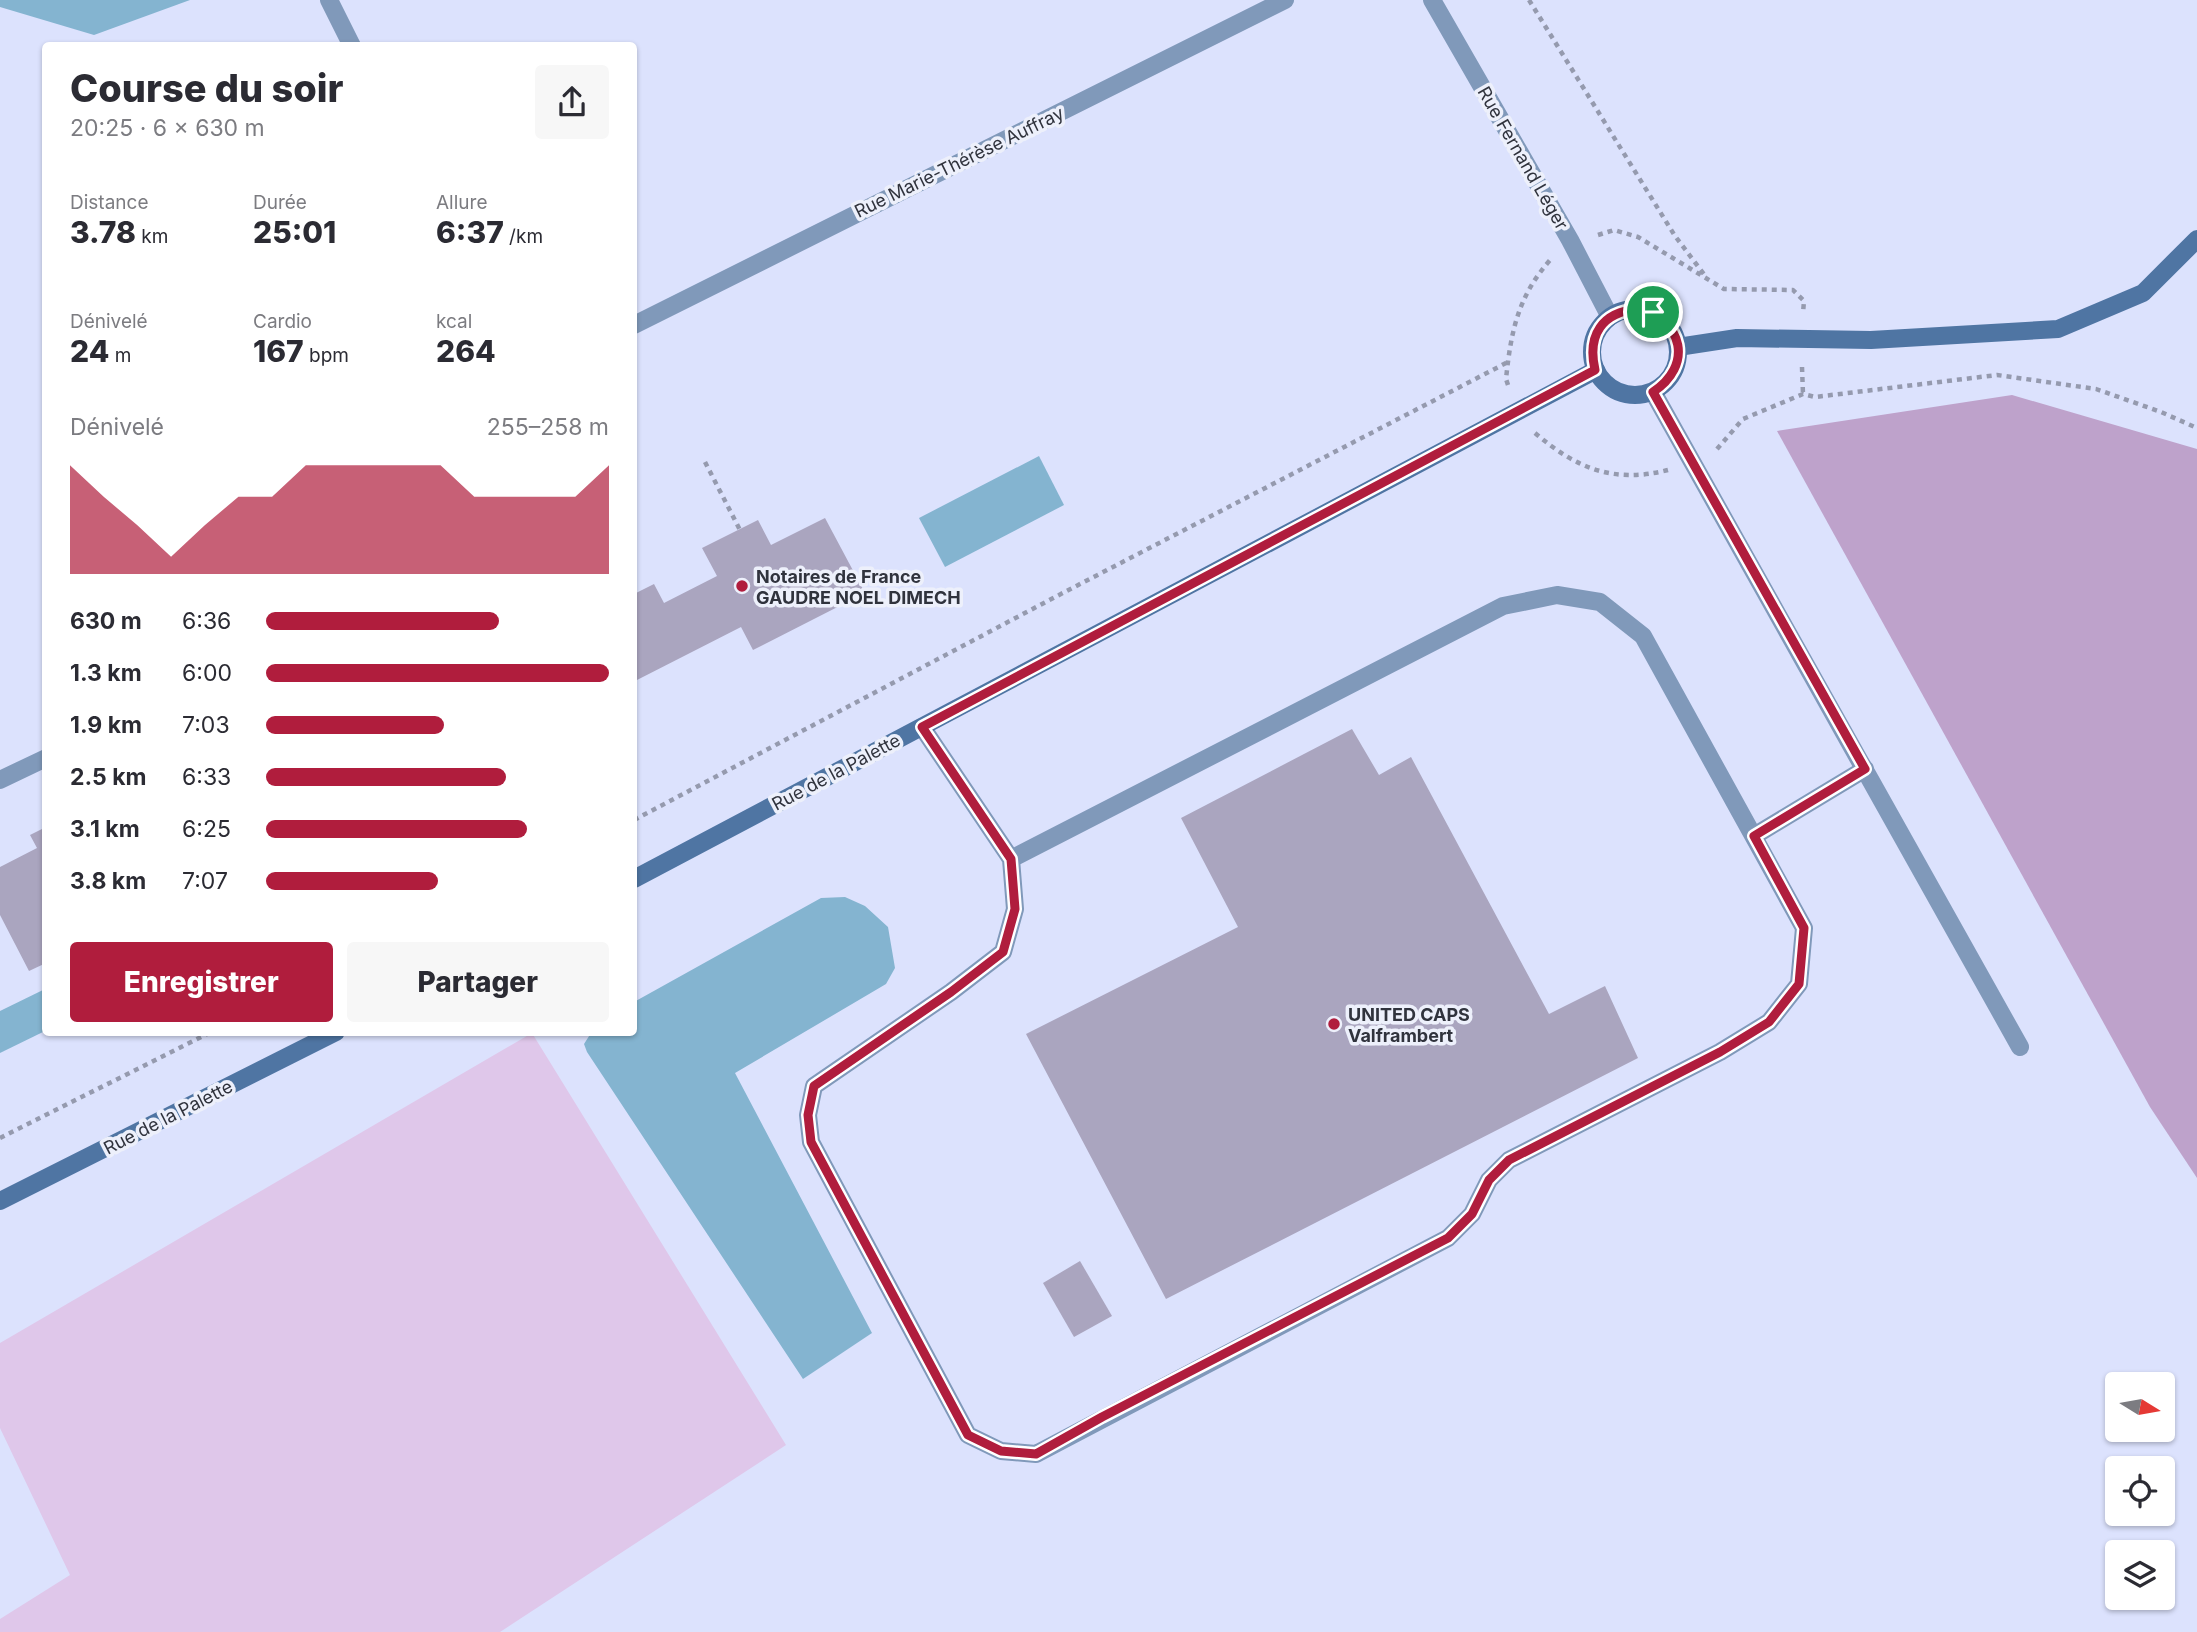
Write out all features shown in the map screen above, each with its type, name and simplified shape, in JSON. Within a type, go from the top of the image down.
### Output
[{"type":"street","points":[[329,0],[350,42]]},
{"type":"street","name":"Rue Marie-Thérèse Auffray","points":[[637,324],[1285,0]]},
{"type":"street","name":"Rue Fernand Léger","points":[[1432,0],[1570,240],[1610,317]]},
{"type":"street","points":[[1678,347],[1737,338],[1871,340],[2058,329],[2143,293],[2197,239]]},
{"type":"street","points":[[1623,310],[1653,312],[1674,332],[1678,347],[1678,360],[1665,384],[1653,392],[1640,395],[1627,395],[1614,390],[1595,370],[1592,356],[1593,342],[1599,328],[1610,317],[1623,310]]},
{"type":"street","name":"Rue de la Palette","points":[[637,877],[1595,370]]},
{"type":"street","points":[[1653,392],[2020,1046]]},
{"type":"street","points":[[922,727],[1011,859],[1015,909],[1003,952],[951,992],[814,1086],[808,1115],[811,1142],[968,1435],[1001,1451],[1036,1454],[1102,1417],[1448,1238],[1472,1214],[1489,1180],[1509,1160],[1720,1052],[1769,1022],[1799,984],[1804,928],[1643,636],[1600,602],[1557,596],[1503,606],[1011,859]]},
{"type":"street","points":[[0,780],[42,760]]},
{"type":"street","points":[[1754,836],[1865,769]]},
{"type":"street","name":"Rue de la Palette","points":[[0,1202],[328,1036]]},
{"type":"path","points":[[1529,0],[1675,236],[1708,281]]},
{"type":"path","points":[[637,818],[1069,589],[1508,362]]},
{"type":"path","points":[[1506,379],[1514,415],[1553,448],[1594,471],[1644,476],[1683,467],[1717,449],[1744,419],[1803,394],[1815,397],[1997,375],[2096,389],[2161,412],[2197,429]]},
{"type":"path","points":[[705,462],[740,530]]},
{"type":"path","points":[[0,1138],[203,1036]]},
{"type":"shaded area","points":[[2012,395],[2197,449],[2197,1178],[2150,1107],[1777,431]]},
{"type":"shaded area","points":[[527,1036],[534,1036],[786,1445],[500,1632],[0,1632],[0,1619],[70,1575],[0,1428],[0,1343]]},
{"type":"water","points":[[0,0],[190,0],[94,35],[0,7]]},
{"type":"water","points":[[1039,456],[1064,505],[945,567],[919,518]]},
{"type":"water","points":[[845,897],[865,906],[888,927],[895,968],[886,984],[735,1073],[872,1333],[803,1379],[584,1044],[589,1036],[637,1036],[637,1000],[821,898]]},
{"type":"water","points":[[42,990],[42,1032],[0,1053],[0,1011]]},
{"type":"building","points":[[825,518],[865,593],[753,650],[741,627],[637,680],[637,592],[654,584],[664,603],[717,576],[702,548],[758,520],[771,545]]},
{"type":"building","name":"UNITED CAPS Valframbert","points":[[1352,729],[1379,775],[1411,757],[1549,1014],[1605,986],[1638,1058],[1166,1299],[1026,1034],[1238,927],[1181,818]]},
{"type":"building","points":[[42,829],[42,965],[29,971],[0,915],[0,867],[37,848],[30,835]]},
{"type":"building","points":[[1080,1261],[1112,1316],[1074,1337],[1043,1283]]},
{"type":"place","name":"Notaires de France GAUDRE NOEL DIMECH","points":[[742,586]]},
{"type":"place","name":"UNITED CAPS Valframbert","points":[[1334,1024]]},
{"type":"route","points":[[1623,310],[1653,312],[1674,332],[1678,360],[1665,384],[1653,392],[1865,769],[1754,836],[1804,928],[1799,984],[1769,1022],[1720,1052],[1509,1160],[1489,1180],[1472,1214],[1448,1238],[1102,1417],[1036,1454],[1001,1451],[968,1435],[811,1142],[808,1115],[814,1086],[951,992],[1003,952],[1015,909],[1011,859],[922,727],[1595,370],[1593,342],[1599,328],[1610,317],[1623,310]]}]
